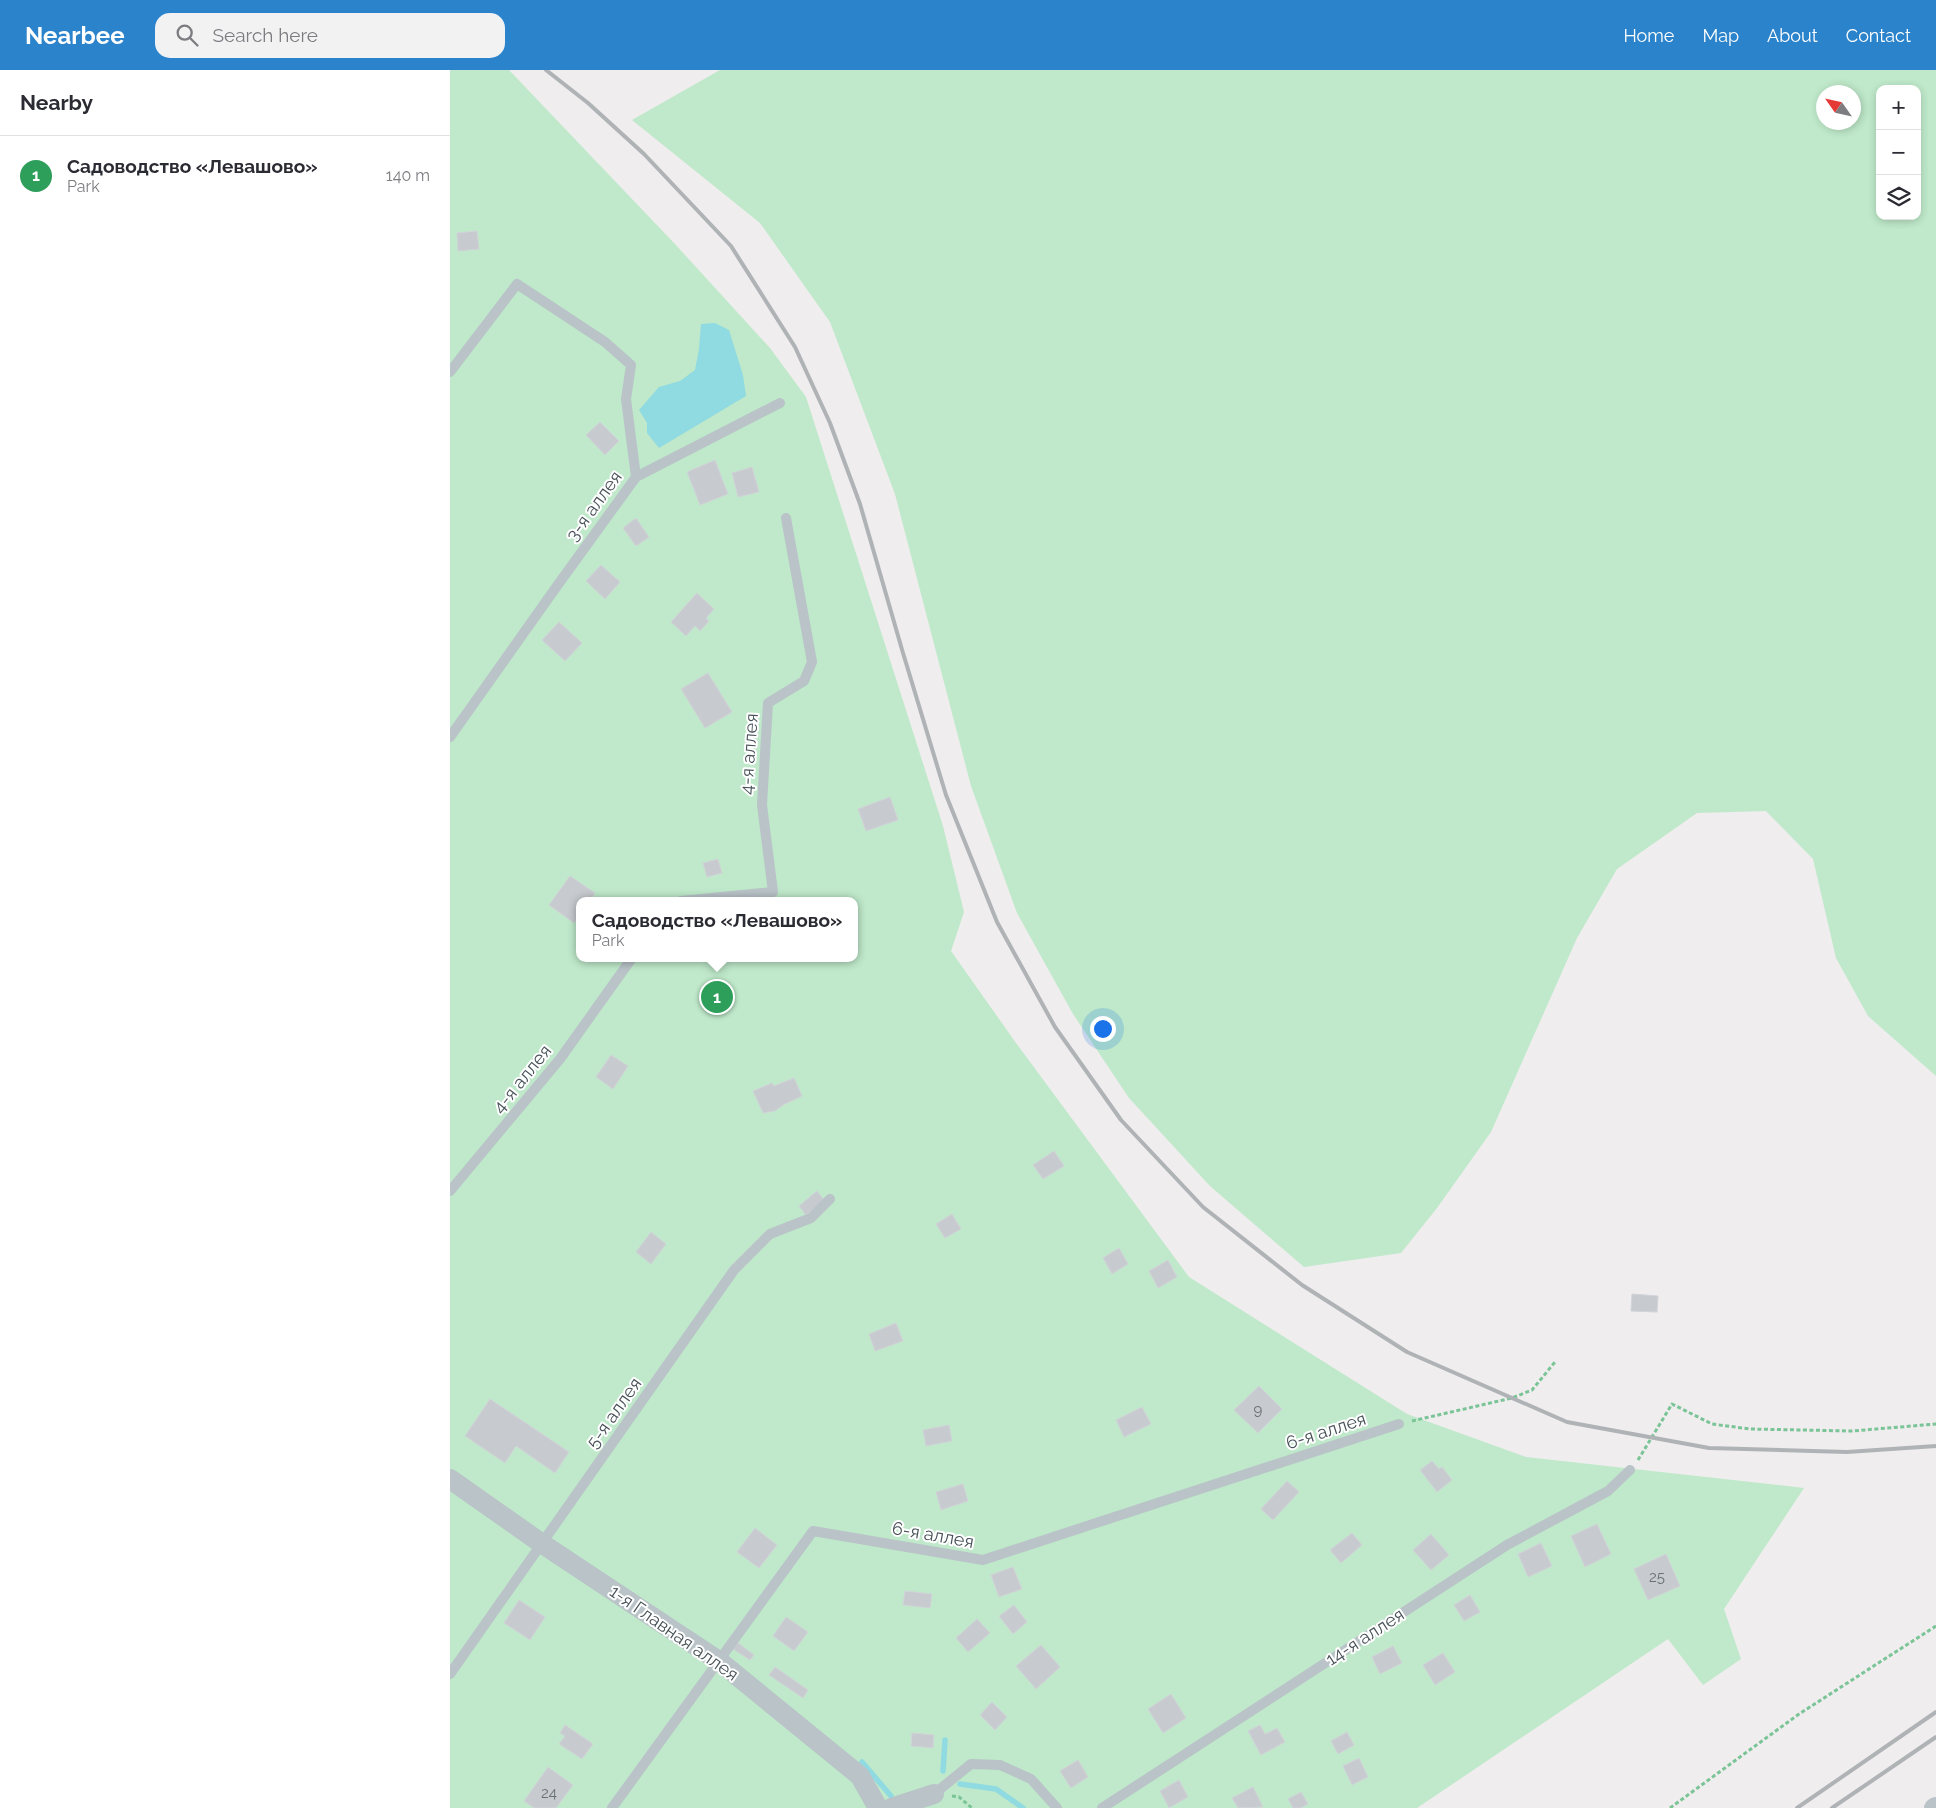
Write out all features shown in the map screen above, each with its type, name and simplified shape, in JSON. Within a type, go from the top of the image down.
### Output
[{"type":"street","name":"1-я Главная аллея","points":[[450,1479],[541,1543],[719,1661],[860,1776],[878,1808]]},
{"type":"street","points":[[891,1808],[934,1794]]},
{"type":"lane","name":"3-я аллея","points":[[450,372],[517,284],[605,342],[631,366],[626,399],[636,477],[450,737]]},
{"type":"lane","points":[[636,477],[780,404]]},
{"type":"lane","name":"4-я аллея","points":[[722,897],[773,892],[762,805],[768,703],[804,682],[812,662],[786,518]]},
{"type":"lane","name":"4-я аллея","points":[[450,1191],[560,1059],[629,962]]},
{"type":"lane","name":"5-я аллея","points":[[450,1674],[734,1270],[770,1234],[810,1218],[830,1199]]},
{"type":"lane","name":"6-я аллея","points":[[612,1808],[813,1531],[983,1560],[1399,1424]]},
{"type":"lane","name":"14-я аллея","points":[[1102,1808],[1507,1545],[1608,1491],[1630,1470]]},
{"type":"lane","points":[[934,1794],[971,1764],[1000,1765],[1031,1779],[1057,1808]]},
{"type":"path","points":[[1399,1424],[1512,1398],[1532,1390],[1555,1362]]},
{"type":"path","points":[[1630,1470],[1645,1450],[1672,1404],[1712,1424],[1750,1429],[1852,1431],[1936,1424]]},
{"type":"path","points":[[1670,1808],[1799,1714],[1936,1626]]},
{"type":"path","points":[[934,1794],[959,1797],[972,1808]]},
{"type":"green space","points":[[450,70],[509,70],[674,243],[770,348],[806,397],[943,826],[964,912],[951,951],[1016,1043],[1189,1277],[1407,1414],[1526,1457],[1804,1488],[1724,1609],[1741,1659],[1703,1685],[1668,1639],[1417,1808],[450,1808]]},
{"type":"green space","points":[[720,70],[1936,70],[1936,1076],[1868,1016],[1836,958],[1813,859],[1766,811],[1697,813],[1617,869],[1577,938],[1491,1132],[1437,1208],[1401,1253],[1304,1267],[1210,1186],[1129,1098],[1073,1014],[1017,913],[971,786],[895,494],[830,322],[760,223],[632,120]]},
{"type":"water","points":[[715,323],[729,330],[743,375],[746,396],[659,448],[647,433],[647,423],[639,410],[659,387],[680,381],[695,370],[701,324]]},
{"type":"building","points":[[477,231],[479,249],[458,251],[457,233]]},
{"type":"building","points":[[600,422],[619,441],[605,455],[586,435]]},
{"type":"building","points":[[715,460],[728,494],[700,505],[687,472]]},
{"type":"building","points":[[752,467],[759,492],[738,497],[732,473]]},
{"type":"building","points":[[636,518],[649,537],[636,546],[623,528]]},
{"type":"building","points":[[601,565],[620,582],[605,599],[586,581]]},
{"type":"building","points":[[697,593],[714,609],[706,618],[709,621],[700,631],[695,626],[686,636],[671,622]]},
{"type":"building","points":[[559,622],[582,643],[565,661],[542,640]]},
{"type":"building","points":[[708,673],[732,712],[705,728],[681,689]]},
{"type":"building","points":[[890,797],[898,820],[866,831],[858,809]]},
{"type":"building","points":[[718,859],[722,873],[707,877],[703,863]]},
{"type":"building","points":[[570,876],[595,893],[592,897],[576,897],[576,920],[574,923],[549,905]]},
{"type":"building","points":[[611,1055],[628,1066],[613,1089],[596,1077]]},
{"type":"building","points":[[794,1078],[802,1096],[775,1111],[763,1113],[753,1091],[772,1083],[774,1086]]},
{"type":"building","points":[[1054,1151],[1064,1166],[1043,1179],[1033,1165]]},
{"type":"building","points":[[817,1191],[824,1200],[806,1215],[799,1206]]},
{"type":"building","points":[[952,1214],[961,1229],[945,1238],[936,1224]]},
{"type":"building","points":[[651,1232],[666,1244],[651,1264],[636,1252]]},
{"type":"building","points":[[1119,1248],[1128,1264],[1112,1274],[1103,1258]]},
{"type":"building","points":[[1168,1260],[1177,1277],[1158,1288],[1149,1271]]},
{"type":"building","points":[[1632,1294],[1658,1296],[1657,1312],[1631,1311]]},
{"type":"building","points":[[896,1323],[903,1341],[875,1351],[869,1334]]},
{"type":"building","points":[[1259,1386],[1282,1409],[1258,1433],[1234,1410]]},
{"type":"building","points":[[490,1399],[569,1452],[555,1473],[516,1446],[505,1463],[465,1436]]},
{"type":"building","points":[[1142,1407],[1151,1424],[1124,1437],[1116,1420]]},
{"type":"building","points":[[949,1425],[952,1441],[926,1446],[923,1430]]},
{"type":"building","points":[[1432,1461],[1439,1469],[1442,1467],[1452,1480],[1437,1492],[1420,1470]]},
{"type":"building","points":[[1287,1481],[1299,1492],[1273,1520],[1261,1509]]},
{"type":"building","points":[[963,1484],[968,1501],[941,1510],[936,1492]]},
{"type":"building","points":[[1597,1524],[1611,1554],[1585,1567],[1571,1536]]},
{"type":"building","points":[[755,1528],[777,1545],[759,1568],[737,1552]]},
{"type":"building","points":[[1352,1533],[1362,1545],[1341,1563],[1330,1550]]},
{"type":"building","points":[[1431,1534],[1449,1555],[1431,1570],[1413,1550]]},
{"type":"building","points":[[1541,1543],[1552,1566],[1528,1577],[1518,1554]]},
{"type":"building","points":[[1666,1554],[1680,1586],[1648,1600],[1634,1569]]},
{"type":"building","points":[[1013,1567],[1022,1589],[999,1597],[991,1575]]},
{"type":"building","points":[[905,1591],[932,1594],[930,1608],[903,1605]]},
{"type":"building","points":[[1470,1595],[1480,1612],[1464,1621],[1454,1605]]},
{"type":"building","points":[[519,1600],[545,1617],[530,1640],[504,1623]]},
{"type":"building","points":[[1014,1605],[1027,1622],[1013,1634],[999,1616]]},
{"type":"building","points":[[786,1617],[808,1632],[794,1651],[773,1636]]},
{"type":"building","points":[[977,1619],[990,1633],[968,1652],[956,1638]]},
{"type":"building","points":[[738,1643],[754,1655],[750,1660],[733,1649]]},
{"type":"building","points":[[1041,1645],[1060,1667],[1036,1689],[1016,1666]]},
{"type":"building","points":[[1393,1646],[1402,1663],[1380,1674],[1372,1657]]},
{"type":"building","points":[[1443,1653],[1455,1672],[1435,1685],[1423,1665]]},
{"type":"building","points":[[775,1667],[808,1690],[803,1698],[769,1675]]},
{"type":"building","points":[[1171,1694],[1186,1718],[1163,1733],[1148,1709]]},
{"type":"building","points":[[992,1702],[1007,1717],[995,1730],[980,1715]]},
{"type":"building","points":[[565,1725],[593,1744],[582,1759],[559,1744],[565,1736],[560,1733]]},
{"type":"building","points":[[1260,1725],[1265,1734],[1277,1728],[1285,1742],[1261,1755],[1248,1731]]},
{"type":"building","points":[[1347,1732],[1354,1745],[1338,1754],[1331,1741]]},
{"type":"building","points":[[912,1733],[934,1735],[933,1748],[911,1746]]},
{"type":"building","points":[[1359,1758],[1368,1777],[1352,1785],[1343,1766]]},
{"type":"building","points":[[1078,1760],[1088,1777],[1071,1788],[1060,1771]]},
{"type":"building","points":[[548,1767],[573,1785],[556,1808],[534,1808],[524,1801]]},
{"type":"building","points":[[1179,1780],[1188,1797],[1169,1808],[1160,1791]]},
{"type":"building","points":[[1253,1787],[1263,1807],[1238,1808],[1232,1798]]},
{"type":"building","points":[[1301,1792],[1308,1804],[1301,1808],[1293,1808],[1288,1799]]},
{"type":"waterway","points":[[943,1771],[945,1740]]},
{"type":"waterway","points":[[862,1762],[891,1796]]},
{"type":"waterway","points":[[960,1784],[996,1789],[1023,1808]]},
{"type":"railway","points":[[546,70],[588,103],[644,154],[731,246],[795,347],[830,423],[860,504],[946,795],[997,922],[1055,1027],[1121,1120],[1203,1207],[1302,1285],[1407,1352],[1567,1422],[1709,1448],[1847,1452],[1936,1446]]},
{"type":"railway","points":[[1797,1808],[1936,1712]]},
{"type":"railway","points":[[1832,1808],[1936,1737]]},
{"type":"place","name":"Садоводство «Левашово»","points":[[717,997]]}]
